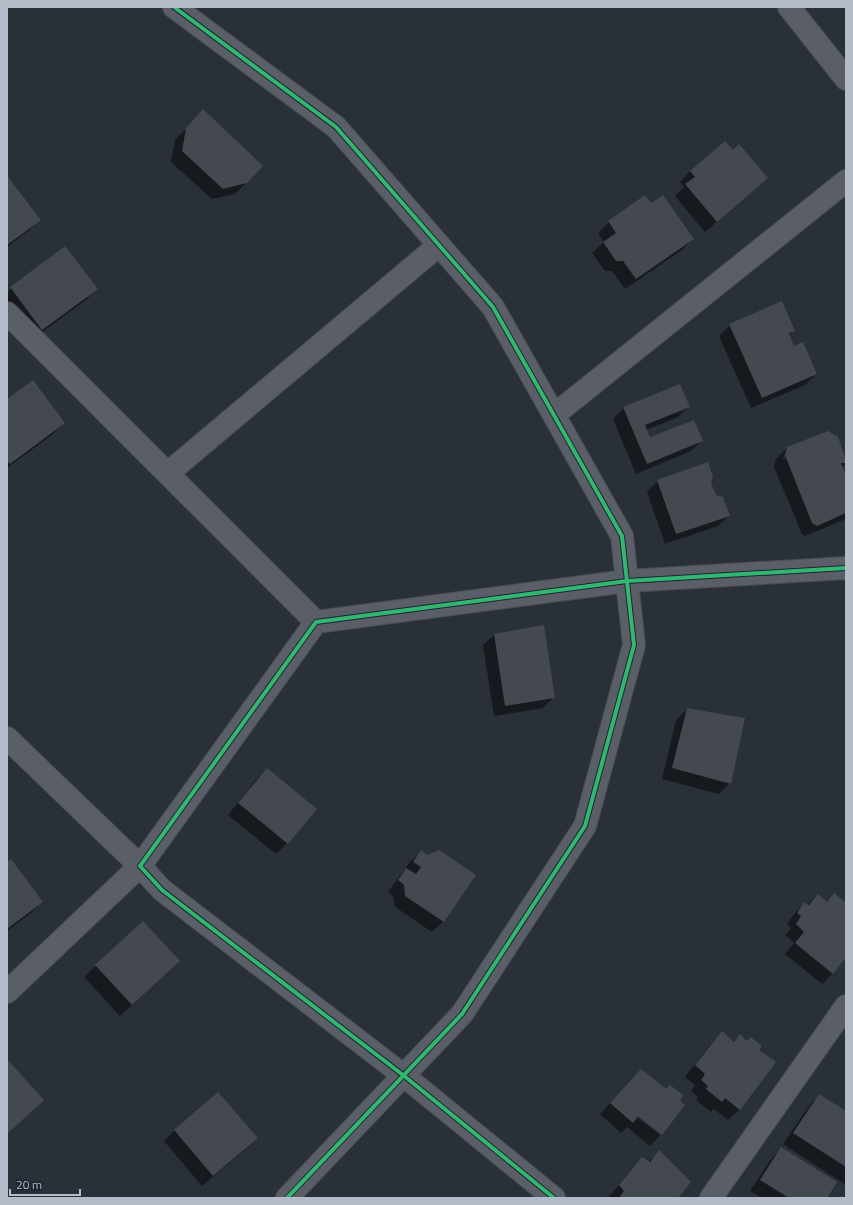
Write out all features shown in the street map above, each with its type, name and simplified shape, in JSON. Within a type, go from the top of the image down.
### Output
[{"type":"street","points":[[174,7],[336,126],[493,307],[622,536],[634,645],[585,826],[462,1014],[287,1198]]},
{"type":"street","points":[[788,7],[846,79]]},
{"type":"street","points":[[554,415],[846,180]]},
{"type":"street","points":[[168,473],[439,245]]},
{"type":"street","points":[[7,313],[316,622]]},
{"type":"street","points":[[7,992],[140,866],[316,622],[627,581],[846,568]]},
{"type":"street","points":[[7,738],[140,866],[162,890],[403,1075],[554,1198]]},
{"type":"street","points":[[711,1198],[846,1006]]},
{"type":"building","points":[[203,109],[263,166],[247,183],[223,189],[182,151],[186,128]]},
{"type":"building","points":[[725,141],[733,150],[739,144],[768,178],[717,222],[685,184],[695,177],[690,171]]},
{"type":"building","points":[[8,177],[41,220],[7,245],[7,178]]},
{"type":"building","points":[[645,195],[651,203],[663,195],[694,239],[636,279],[623,261],[616,261],[603,242],[616,233],[608,221]]},
{"type":"building","points":[[65,246],[98,289],[42,330],[10,287]]},
{"type":"building","points":[[782,301],[795,331],[789,333],[794,346],[803,342],[817,374],[762,398],[729,324]]},
{"type":"building","points":[[33,380],[65,423],[10,464],[7,461],[7,399]]},
{"type":"building","points":[[680,384],[690,407],[645,425],[650,437],[694,420],[703,441],[647,464],[623,407]]},
{"type":"building","points":[[828,431],[838,437],[846,460],[846,463],[841,463],[844,471],[846,472],[846,513],[817,526],[812,523],[785,455],[787,447]]},
{"type":"building","points":[[708,462],[713,477],[711,483],[716,495],[723,497],[730,516],[676,534],[657,480]]},
{"type":"building","points":[[544,625],[555,698],[505,706],[494,634]]},
{"type":"building","points":[[687,708],[745,718],[731,784],[672,768]]},
{"type":"building","points":[[267,768],[317,809],[288,844],[238,803]]},
{"type":"building","points":[[421,850],[427,855],[439,850],[476,875],[444,922],[405,896],[404,885],[398,880],[406,868],[416,874],[421,867],[413,862]]},
{"type":"building","points":[[11,859],[43,902],[7,929],[7,862]]},
{"type":"building","points":[[834,893],[846,903],[846,957],[833,974],[795,943],[804,932],[796,924],[801,916],[797,913],[804,902],[809,905],[818,894],[827,902]]},
{"type":"building","points":[[143,921],[180,961],[132,1005],[95,965]]},
{"type":"building","points":[[722,1031],[734,1042],[740,1034],[747,1041],[751,1037],[762,1046],[759,1050],[776,1062],[740,1110],[725,1098],[722,1102],[706,1089],[708,1086],[701,1080],[705,1074],[695,1065]]},
{"type":"building","points":[[7,1059],[44,1100],[7,1134]]},
{"type":"building","points":[[641,1069],[666,1089],[670,1085],[683,1095],[680,1101],[685,1105],[662,1135],[638,1116],[633,1123],[610,1103]]},
{"type":"building","points":[[218,1092],[258,1138],[213,1176],[174,1130]]},
{"type":"building","points":[[819,1094],[846,1111],[846,1167],[793,1133]]},
{"type":"building","points":[[781,1147],[837,1182],[827,1198],[789,1198],[760,1180]]},
{"type":"building","points":[[659,1150],[691,1182],[678,1198],[619,1198],[624,1191],[619,1185],[642,1157],[650,1162]]},
{"type":"cycle path","points":[[174,7],[336,127],[493,307],[622,536],[634,645],[585,826],[462,1014],[287,1198]]},
{"type":"cycle path","points":[[554,1198],[403,1075],[162,890],[140,866],[316,622],[627,581],[846,568]]}]
